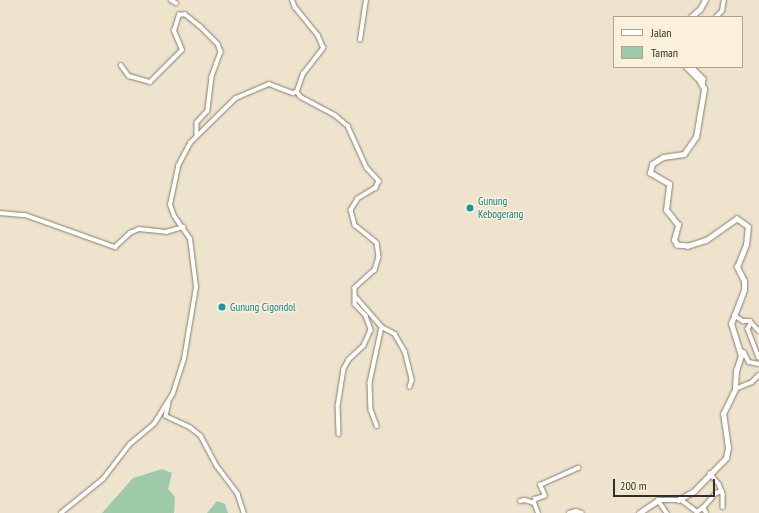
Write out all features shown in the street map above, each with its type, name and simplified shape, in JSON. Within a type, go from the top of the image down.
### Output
[{"type":"street","points":[[170,0],[176,3]]},
{"type":"street","points":[[292,0],[295,8],[318,36],[323,48],[303,74],[297,92]]},
{"type":"street","points":[[360,40],[366,0]]},
{"type":"street","points":[[692,16],[700,9],[705,0]]},
{"type":"street","points":[[717,16],[722,11],[724,0]]},
{"type":"street","points":[[121,65],[129,76],[150,82],[182,50],[174,31],[179,15],[185,14],[200,26],[218,44],[221,52],[212,77],[208,111],[196,124],[196,136]]},
{"type":"street","points":[[687,68],[703,86]]},
{"type":"street","points":[[693,68],[704,79],[698,134],[691,146],[682,154],[660,158],[651,165],[650,173],[669,184],[666,210],[678,225],[674,240],[677,245],[688,246],[707,240],[733,221],[741,220],[749,229],[747,241],[737,267],[744,281],[744,290],[734,315],[731,330],[741,351],[744,352],[749,362],[759,364]]},
{"type":"street","points":[[244,513],[238,494],[217,466],[201,436],[190,427],[166,416],[169,402],[183,366],[196,292],[190,241],[183,227],[172,211],[170,197],[184,152],[196,136],[244,94],[269,84],[293,93],[297,92]]},
{"type":"street","points":[[297,92],[301,98],[335,116],[348,126],[367,168],[378,180],[376,188],[358,199],[352,210],[354,223],[375,241],[379,254],[376,268],[357,285],[355,295],[356,304],[366,316],[371,330],[364,346],[349,360],[344,369],[338,405],[339,434]]},
{"type":"street","points":[[0,213],[25,215],[114,247],[130,233],[139,230],[166,232],[183,227]]},
{"type":"street","points":[[355,295],[382,327],[395,334],[405,351],[412,380],[410,387]]},
{"type":"street","points":[[734,315],[743,321],[750,321],[751,324],[759,331]]},
{"type":"street","points":[[751,324],[749,333],[759,357]]},
{"type":"street","points":[[377,426],[371,410],[370,382],[382,327]]},
{"type":"street","points":[[639,513],[658,500],[680,499],[696,490],[728,452],[723,414],[735,389],[741,351]]},
{"type":"street","points":[[735,389],[752,382],[759,375]]},
{"type":"street","points":[[61,513],[103,479],[130,444],[154,424],[169,402]]},
{"type":"street","points":[[538,513],[534,503],[536,498],[545,496],[540,485],[578,468]]},
{"type":"street","points":[[710,473],[722,491],[723,507]]},
{"type":"street","points":[[680,499],[697,512],[703,508],[716,493],[722,491]]},
{"type":"street","points":[[520,501],[525,500],[534,503]]},
{"type":"street","points":[[658,500],[667,513]]},
{"type":"street","points":[[703,508],[706,513]]},
{"type":"street","points":[[568,513],[576,511],[582,513]]},
{"type":"green space","points":[[162,469],[172,473],[168,489],[175,497],[174,513],[102,513],[133,478]]},
{"type":"green space","points":[[217,501],[225,504],[228,513],[207,513]]},
{"type":"place","name":"Gunung Kebogerang","points":[[470,208]]},
{"type":"place","name":"Gunung Cigondol","points":[[222,307]]}]
